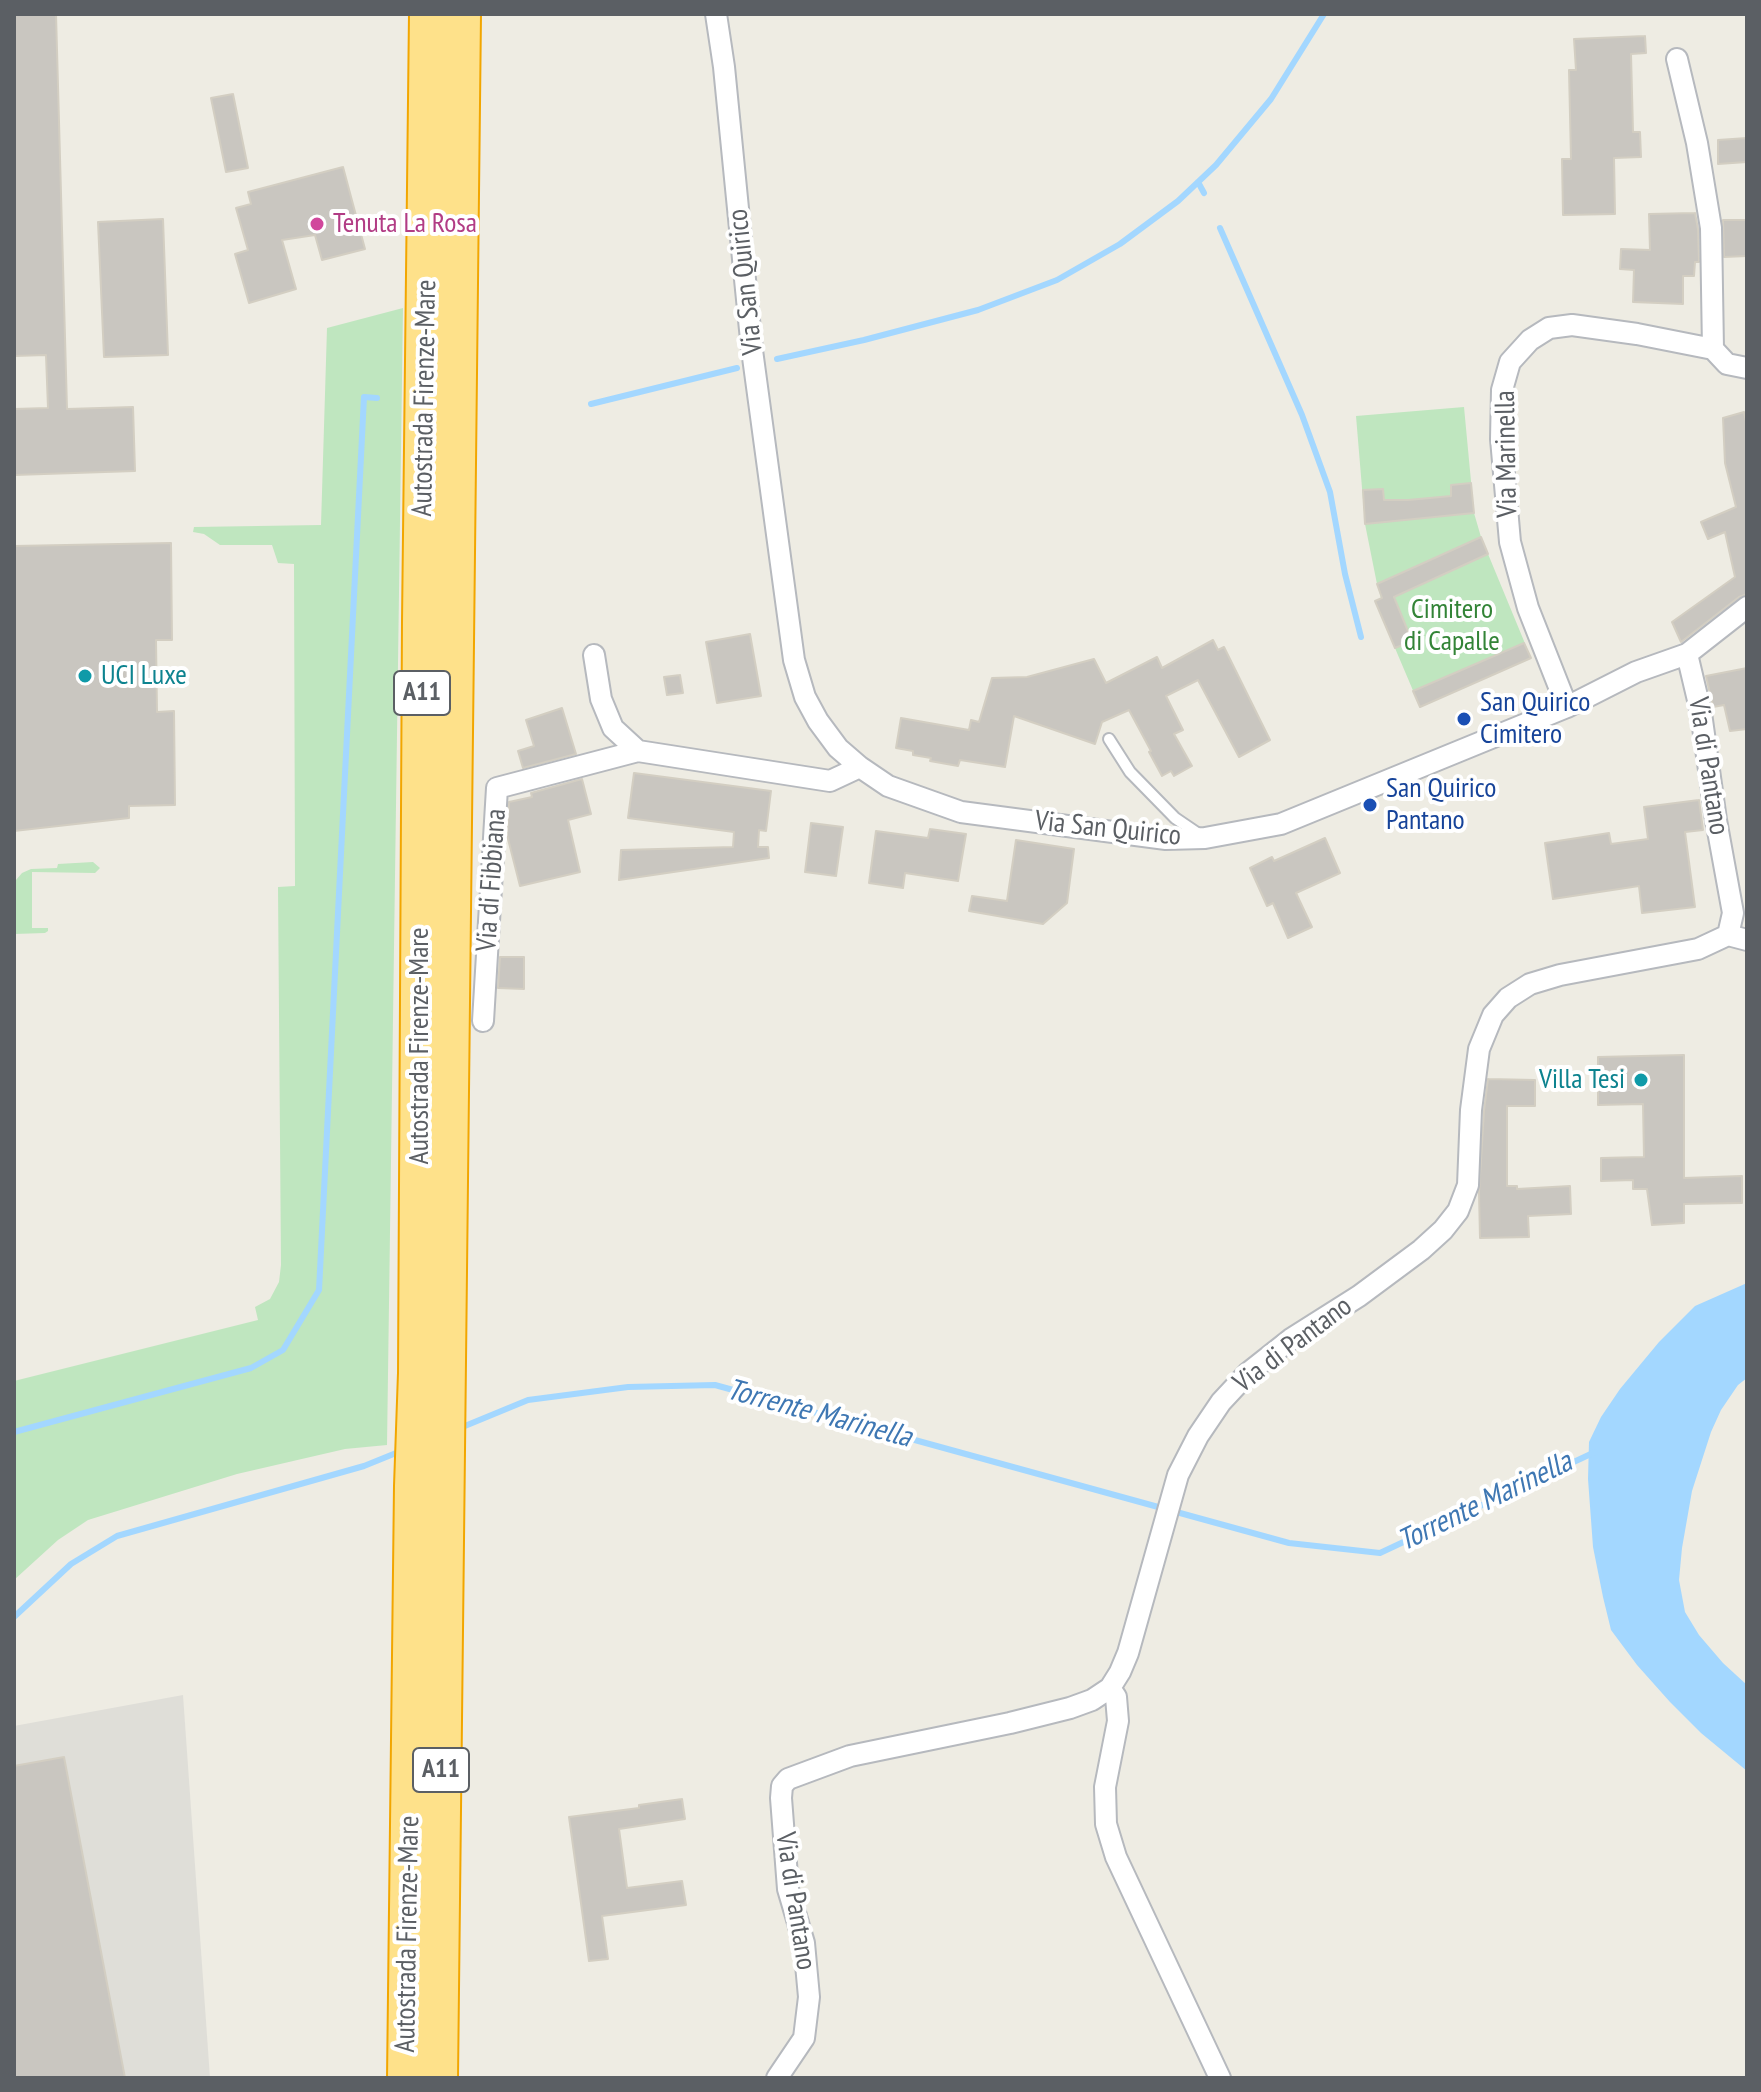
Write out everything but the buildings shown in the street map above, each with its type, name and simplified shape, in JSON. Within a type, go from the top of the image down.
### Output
[{"type":"highway","name":"Autostrada Firenze-Mare","points":[[429,14],[422,621],[432,1362],[445,1462],[438,2078]]},
{"type":"highway","name":"Autostrada Firenze-Mare","points":[[407,2078],[414,1486],[432,1362],[461,14]]},
{"type":"street","name":"Via San Quirico","points":[[716,14],[752,350],[794,660],[805,697],[838,748],[888,786],[961,812],[1166,839],[1205,838],[1281,824],[1567,707],[1636,672],[1687,654],[1747,607]]},
{"type":"street","points":[[1677,59],[1697,143],[1711,228],[1713,349]]},
{"type":"street","name":"Via Marinella","points":[[1567,707],[1528,608],[1510,542],[1501,427],[1502,390],[1510,362],[1530,340],[1549,328],[1572,325],[1713,349],[1727,364],[1747,368]]},
{"type":"street","name":"Via di Pantano","points":[[777,2078],[804,2038],[809,1997],[804,1943],[788,1889],[782,1786],[788,1779],[850,1756],[1070,1708],[1092,1700],[1110,1688],[1128,1653],[1178,1475],[1198,1436],[1221,1402],[1248,1373],[1291,1339],[1359,1296],[1421,1250],[1458,1211],[1468,1185],[1471,1110],[1479,1049],[1493,1015],[1508,998],[1530,984],[1737,938],[1701,713],[1687,654]]},
{"type":"street","points":[[594,655],[601,699],[613,728],[638,751],[830,781],[860,767]]},
{"type":"street","name":"Via di Fibbiana","points":[[483,1021],[497,788],[638,751]]},
{"type":"street","points":[[1110,1688],[1116,1697],[1118,1721],[1105,1787],[1106,1824],[1116,1857],[1220,2078]]},
{"type":"lane","points":[[1109,739],[1130,772],[1175,818],[1205,838]]},
{"type":"shaded area","points":[[183,1695],[210,2078],[14,2078],[14,1726]]},
{"type":"green space","points":[[403,308],[387,1445],[345,1449],[237,1474],[88,1520],[58,1540],[14,1580],[14,1381],[258,1320],[255,1307],[270,1299],[279,1282],[278,887],[295,886],[294,564],[278,563],[272,545],[220,545],[204,534],[193,532],[194,527],[321,525],[327,328]]},
{"type":"green space","name":"Cimitero di Capalle","points":[[1464,407],[1474,513],[1531,658],[1420,707],[1375,601],[1381,598],[1365,524],[1356,416]]},
{"type":"green space","points":[[93,862],[100,868],[95,873],[32,872],[32,928],[48,928],[48,931],[14,934],[16,880],[22,873],[31,869],[57,868],[58,864]]},
{"type":"water","points":[[1747,1283],[1747,1378],[1738,1385],[1721,1410],[1711,1432],[1692,1491],[1679,1580],[1685,1612],[1699,1635],[1747,1685],[1747,1771],[1670,1702],[1611,1630],[1593,1547],[1588,1479],[1589,1442],[1620,1389],[1659,1342],[1695,1306]]},
{"type":"waterway","points":[[777,359],[978,310],[1057,280],[1120,244],[1178,201],[1216,165],[1271,99],[1324,14]]},
{"type":"waterway","points":[[1198,182],[1204,193]]},
{"type":"waterway","points":[[1220,228],[1302,415],[1330,492],[1345,574],[1361,637]]},
{"type":"waterway","points":[[591,404],[737,368]]},
{"type":"waterway","points":[[14,1432],[251,1368],[283,1350],[319,1290],[364,397],[377,398]]},
{"type":"waterway","name":"Torrente Marinella","points":[[460,1428],[528,1400],[628,1387],[715,1385],[1289,1543],[1380,1553],[1595,1452]]},
{"type":"waterway","name":"Torrente Marinella","points":[[14,1617],[71,1564],[117,1536],[364,1466],[401,1451]]},
{"type":"place","name":"Tenuta La Rosa","points":[[317,224]]},
{"type":"place","name":"UCI Luxe","points":[[85,676]]},
{"type":"place","name":"San Quirico Cimitero","points":[[1464,719]]},
{"type":"place","name":"San Quirico Pantano","points":[[1370,805]]},
{"type":"place","name":"Villa Tesi","points":[[1641,1080]]}]
